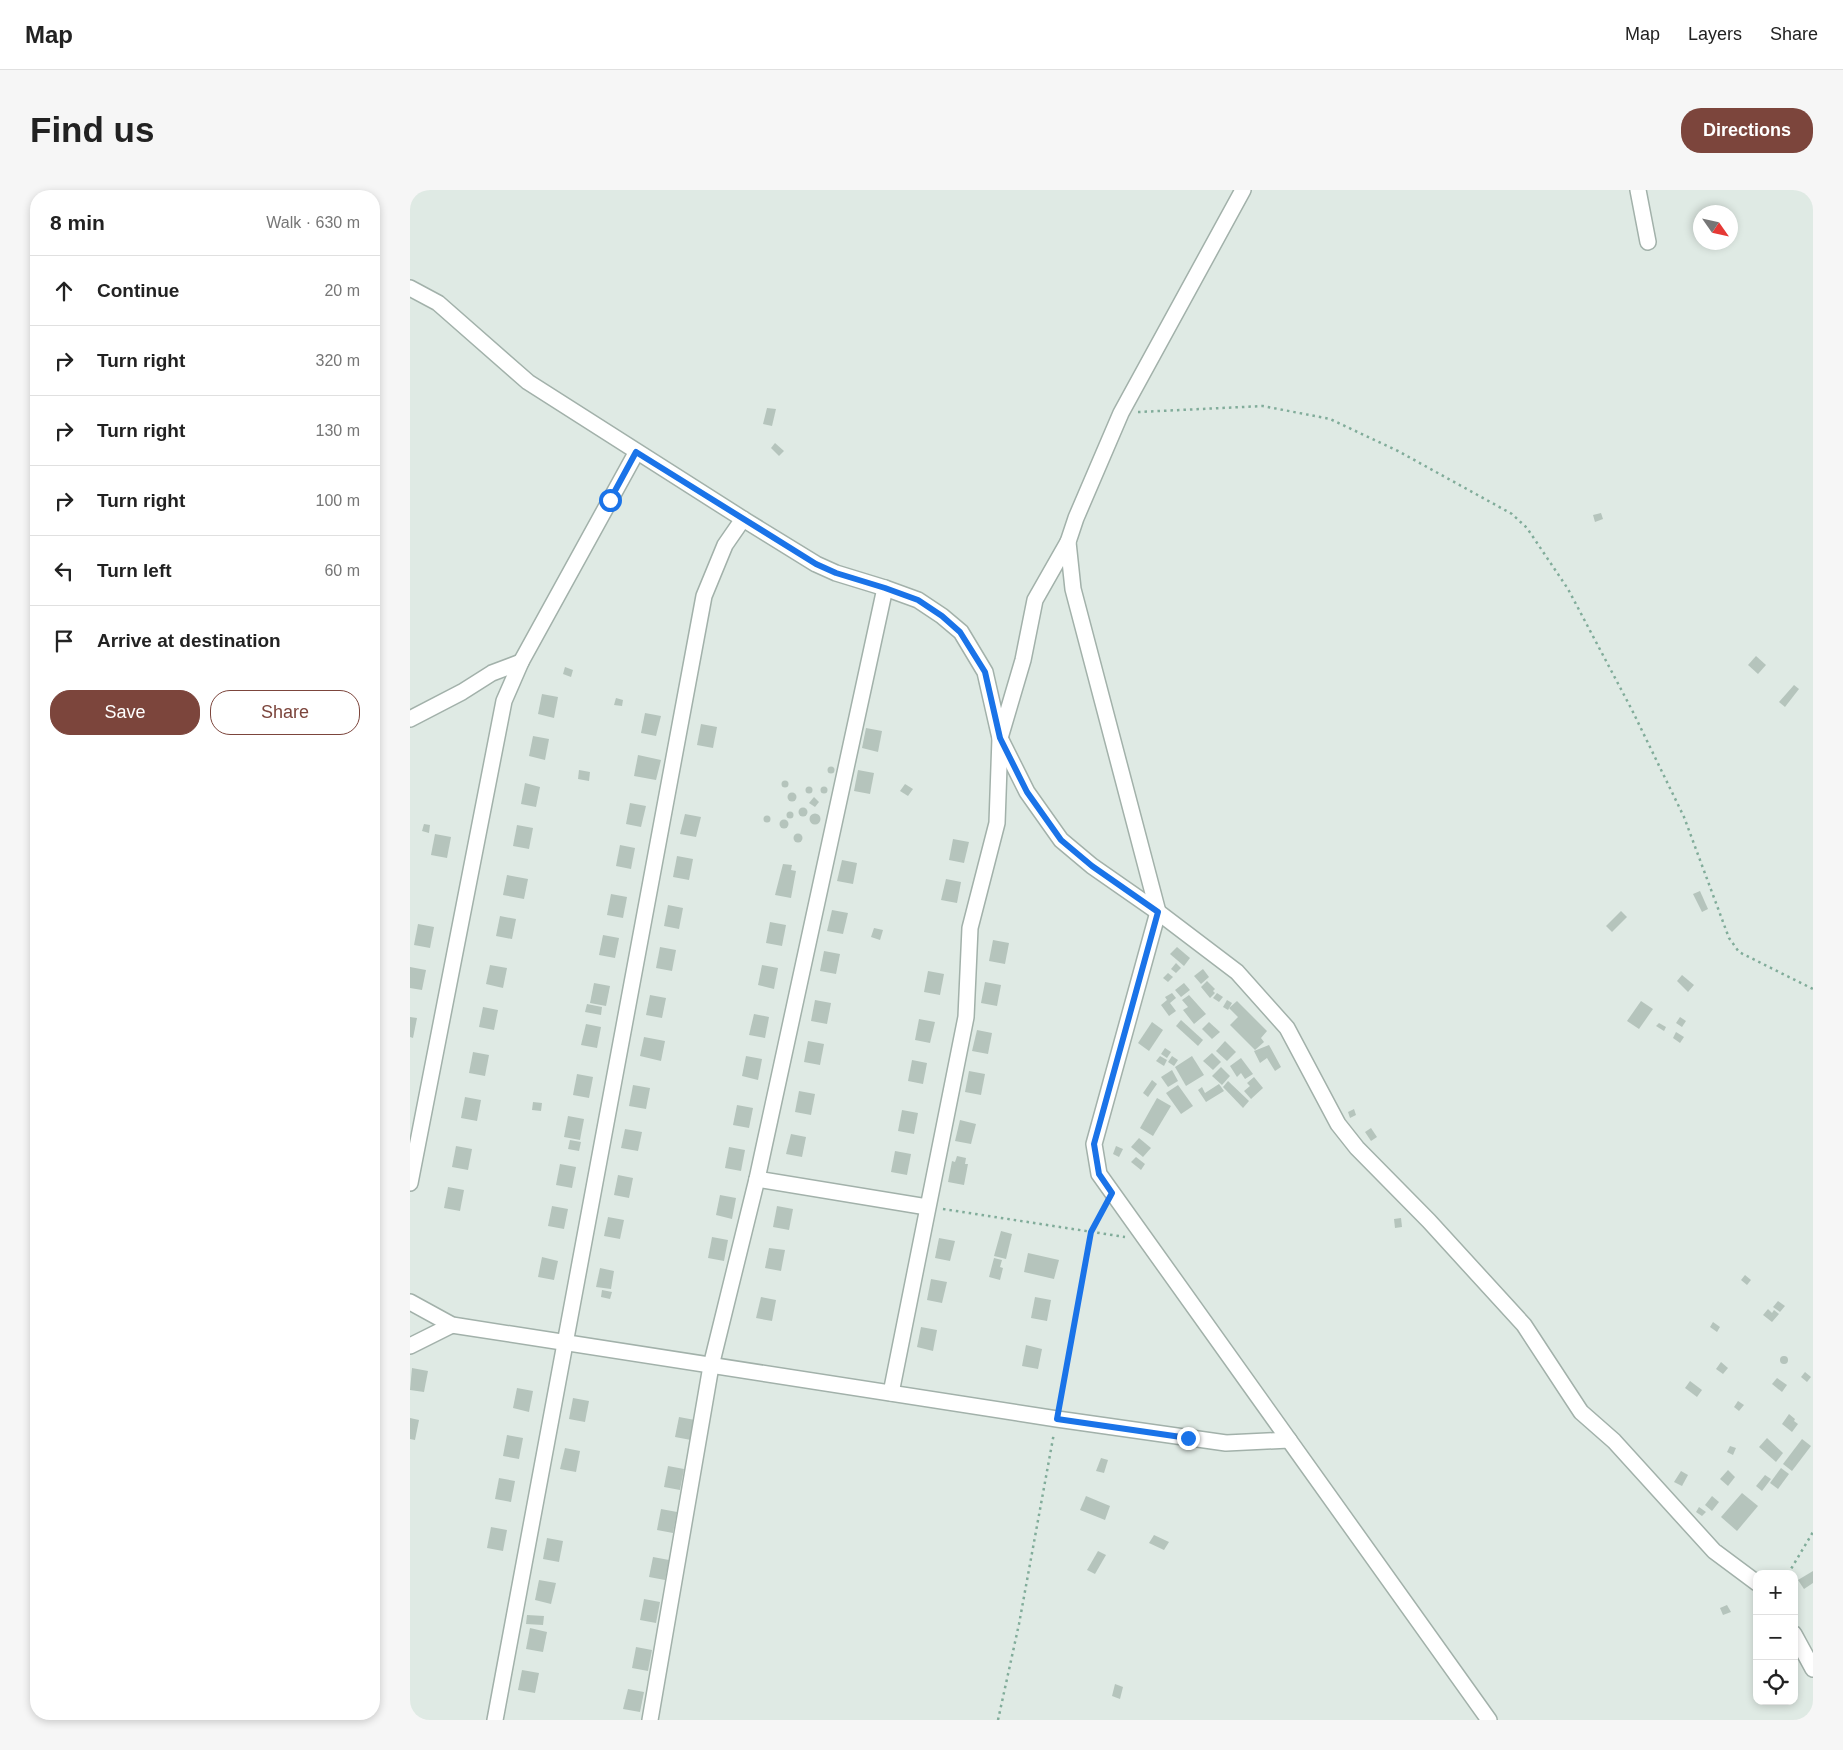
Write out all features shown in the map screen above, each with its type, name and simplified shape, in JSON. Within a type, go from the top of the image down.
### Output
[{"type":"street","points":[[891,1393],[966,1017],[970,928],[997,823],[1000,738],[1023,660],[1035,600],[1068,542],[1076,518],[1121,413],[1242,190]]},
{"type":"street","points":[[1638,190],[1648,242]]},
{"type":"street","points":[[410,288],[438,303],[528,382],[743,519],[816,564],[836,573],[918,600],[942,616],[960,632],[985,672],[1000,738],[1027,792],[1061,840],[1092,866],[1158,912],[1237,972],[1287,1028],[1338,1124],[1357,1148],[1428,1221],[1524,1325],[1581,1412],[1614,1441],[1714,1551],[1753,1580]]},
{"type":"street","points":[[410,1183],[504,701],[521,662],[636,452]]},
{"type":"street","points":[[495,1720],[704,596],[725,546],[743,519]]},
{"type":"street","points":[[1068,542],[1073,589],[1158,912],[1094,1144],[1099,1174],[1489,1720]]},
{"type":"street","points":[[650,1720],[711,1366],[757,1179],[885,588]]},
{"type":"street","points":[[410,719],[462,692],[492,673],[521,662]]},
{"type":"street","points":[[757,1179],[927,1207]]},
{"type":"street","points":[[410,1302],[452,1325],[711,1366],[1226,1444],[1289,1440]]},
{"type":"street","points":[[410,1346],[452,1325]]},
{"type":"street","points":[[1798,1641],[1813,1669]]},
{"type":"path","points":[[1121,413],[1263,406],[1330,419],[1398,451],[1512,514],[1527,528],[1568,589],[1632,710],[1684,817],[1729,938],[1739,952],[1813,989]]},
{"type":"path","points":[[998,1720],[1019,1624],[1091,1232],[1112,1193]]},
{"type":"path","points":[[927,1207],[1146,1240]]},
{"type":"path","points":[[1790,1570],[1813,1532]]},
{"type":"building","points":[[767,408],[776,409],[772,426],[763,424]]},
{"type":"building","points":[[775,443],[784,451],[779,456],[771,448]]},
{"type":"building","points":[[1601,513],[1603,519],[1595,522],[1593,515]]},
{"type":"building","points":[[1756,656],[1766,665],[1758,674],[1748,665]]},
{"type":"building","points":[[565,667],[573,670],[571,677],[563,674]]},
{"type":"building","points":[[1794,685],[1799,689],[1785,707],[1779,702]]},
{"type":"building","points":[[542,694],[558,697],[554,718],[538,714]]},
{"type":"building","points":[[616,698],[623,700],[622,706],[614,705]]},
{"type":"building","points":[[645,713],[661,716],[656,736],[641,733]]},
{"type":"building","points":[[701,724],[717,727],[713,748],[697,745]]},
{"type":"building","points":[[866,728],[882,731],[878,752],[862,748]]},
{"type":"building","points":[[533,736],[549,739],[545,760],[529,756]]},
{"type":"building","points":[[638,755],[661,760],[656,780],[634,776]]},
{"type":"building","points":[[831,766],[835,770],[831,774],[827,770]]},
{"type":"building","points":[[579,770],[590,772],[589,781],[578,779]]},
{"type":"building","points":[[858,770],[874,773],[870,794],[854,791]]},
{"type":"building","points":[[785,780],[789,784],[785,788],[781,784]]},
{"type":"building","points":[[525,783],[540,787],[536,807],[521,804]]},
{"type":"building","points":[[905,784],[913,789],[908,796],[900,791]]},
{"type":"building","points":[[809,786],[813,790],[809,794],[805,790]]},
{"type":"building","points":[[824,786],[828,790],[824,794],[820,790]]},
{"type":"building","points":[[792,792],[797,797],[792,802],[787,797]]},
{"type":"building","points":[[814,797],[819,802],[815,807],[809,803]]},
{"type":"building","points":[[630,803],[646,806],[641,827],[626,824]]},
{"type":"building","points":[[803,807],[808,812],[803,817],[798,812]]},
{"type":"building","points":[[790,811],[794,815],[790,819],[786,815]]},
{"type":"building","points":[[685,814],[701,817],[696,837],[680,834]]},
{"type":"building","points":[[813,814],[817,814],[820,819],[819,823],[813,824],[810,821],[810,817]]},
{"type":"building","points":[[767,815],[771,819],[767,823],[763,819]]},
{"type":"building","points":[[784,819],[789,824],[784,829],[779,824]]},
{"type":"building","points":[[424,824],[430,825],[429,833],[422,831]]},
{"type":"building","points":[[517,825],[533,828],[529,849],[513,846]]},
{"type":"building","points":[[798,833],[803,838],[798,843],[793,838]]},
{"type":"building","points":[[435,834],[451,837],[447,858],[431,855]]},
{"type":"building","points":[[953,839],[969,842],[964,863],[949,860]]},
{"type":"building","points":[[620,845],[635,848],[631,869],[616,866]]},
{"type":"building","points":[[677,856],[693,859],[689,880],[673,877]]},
{"type":"building","points":[[842,860],[857,863],[853,884],[837,881]]},
{"type":"building","points":[[783,864],[792,865],[791,870],[796,871],[791,898],[775,895]]},
{"type":"building","points":[[507,875],[528,879],[524,899],[503,895]]},
{"type":"building","points":[[946,879],[961,882],[957,903],[941,900]]},
{"type":"building","points":[[1700,891],[1708,909],[1702,912],[1693,894]]},
{"type":"building","points":[[611,894],[627,897],[623,918],[607,915]]},
{"type":"building","points":[[668,905],[683,908],[679,929],[664,926]]},
{"type":"building","points":[[832,910],[848,913],[843,934],[827,931]]},
{"type":"building","points":[[1621,911],[1627,917],[1612,932],[1606,926]]},
{"type":"building","points":[[500,916],[516,919],[512,939],[496,936]]},
{"type":"building","points":[[770,922],[786,925],[782,946],[766,943]]},
{"type":"building","points":[[418,924],[434,927],[430,948],[414,945]]},
{"type":"building","points":[[874,928],[883,930],[880,940],[871,937]]},
{"type":"building","points":[[603,935],[619,938],[615,958],[599,955]]},
{"type":"building","points":[[993,940],[1009,943],[1005,964],[989,961]]},
{"type":"building","points":[[660,947],[676,950],[672,971],[656,968]]},
{"type":"building","points":[[1177,947],[1190,958],[1184,966],[1170,954]]},
{"type":"building","points":[[824,951],[840,954],[836,974],[820,971]]},
{"type":"building","points":[[1176,963],[1181,968],[1176,973],[1171,969]]},
{"type":"building","points":[[490,965],[507,968],[503,988],[486,984]]},
{"type":"building","points":[[762,965],[778,968],[774,989],[758,985]]},
{"type":"building","points":[[410,967],[426,970],[422,990],[410,988]]},
{"type":"building","points":[[1203,969],[1209,977],[1201,984],[1194,976]]},
{"type":"building","points":[[928,971],[944,974],[940,995],[924,992]]},
{"type":"building","points":[[1168,973],[1173,977],[1168,982],[1163,978]]},
{"type":"building","points":[[1682,975],[1694,985],[1688,992],[1677,981]]},
{"type":"building","points":[[1207,981],[1215,989],[1213,991],[1215,993],[1210,998],[1201,987]]},
{"type":"building","points":[[985,982],[1001,985],[997,1006],[981,1003]]},
{"type":"building","points":[[594,983],[610,986],[606,1006],[590,1003]]},
{"type":"building","points":[[1184,983],[1190,990],[1181,997],[1175,990]]},
{"type":"building","points":[[1172,993],[1176,998],[1170,1003],[1176,1011],[1169,1016],[1161,1005],[1167,1000],[1165,997]]},
{"type":"building","points":[[1217,993],[1223,997],[1219,1002],[1213,998]]},
{"type":"building","points":[[650,995],[666,998],[662,1018],[646,1015]]},
{"type":"building","points":[[1189,995],[1206,1014],[1194,1024],[1183,1010],[1188,1007],[1182,1000]]},
{"type":"building","points":[[815,1000],[831,1003],[827,1024],[811,1021]]},
{"type":"building","points":[[1227,1000],[1232,1003],[1228,1010],[1223,1007]]},
{"type":"building","points":[[1237,1001],[1267,1031],[1261,1038],[1264,1042],[1255,1050],[1230,1025],[1238,1017],[1229,1008]]},
{"type":"building","points":[[1641,1001],[1653,1009],[1639,1029],[1627,1021]]},
{"type":"building","points":[[587,1004],[602,1007],[601,1015],[585,1012]]},
{"type":"building","points":[[483,1007],[498,1010],[494,1030],[479,1027]]},
{"type":"building","points":[[754,1014],[769,1017],[765,1038],[749,1035]]},
{"type":"building","points":[[410,1017],[417,1018],[413,1038],[410,1037]]},
{"type":"building","points":[[1680,1017],[1686,1021],[1682,1027],[1676,1023]]},
{"type":"building","points":[[919,1019],[935,1022],[930,1043],[915,1040]]},
{"type":"building","points":[[1181,1020],[1203,1040],[1198,1046],[1176,1026]]},
{"type":"building","points":[[1152,1022],[1163,1030],[1149,1051],[1138,1043]]},
{"type":"building","points":[[1209,1022],[1220,1032],[1212,1039],[1202,1029]]},
{"type":"building","points":[[1659,1023],[1666,1027],[1664,1031],[1656,1026]]},
{"type":"building","points":[[586,1024],[601,1027],[597,1048],[581,1045]]},
{"type":"building","points":[[977,1030],[992,1033],[988,1054],[972,1051]]},
{"type":"building","points":[[1676,1032],[1684,1037],[1680,1043],[1673,1038]]},
{"type":"building","points":[[644,1037],[665,1041],[661,1061],[640,1056]]},
{"type":"building","points":[[808,1041],[824,1044],[820,1065],[804,1062]]},
{"type":"building","points":[[1225,1041],[1236,1052],[1227,1061],[1216,1051]]},
{"type":"building","points":[[1269,1045],[1281,1067],[1275,1071],[1267,1058],[1260,1063],[1254,1051]]},
{"type":"building","points":[[1165,1048],[1171,1052],[1167,1058],[1161,1054]]},
{"type":"building","points":[[473,1052],[489,1055],[485,1076],[469,1073]]},
{"type":"building","points":[[1212,1053],[1221,1062],[1213,1070],[1203,1061]]},
{"type":"building","points":[[746,1056],[762,1059],[758,1080],[742,1076]]},
{"type":"building","points":[[1160,1056],[1167,1060],[1164,1066],[1156,1061]]},
{"type":"building","points":[[1172,1056],[1178,1060],[1174,1066],[1168,1062]]},
{"type":"building","points":[[1192,1056],[1204,1075],[1186,1086],[1175,1067]]},
{"type":"building","points":[[1241,1058],[1253,1074],[1245,1079],[1241,1073],[1237,1077],[1230,1066]]},
{"type":"building","points":[[912,1060],[927,1063],[923,1084],[908,1081]]},
{"type":"building","points":[[1221,1067],[1230,1076],[1222,1085],[1212,1076]]},
{"type":"building","points":[[1172,1070],[1178,1081],[1168,1087],[1161,1077]]},
{"type":"building","points":[[969,1071],[985,1074],[981,1095],[965,1092]]},
{"type":"building","points":[[577,1074],[593,1077],[589,1098],[573,1095]]},
{"type":"building","points":[[1254,1077],[1263,1088],[1251,1099],[1244,1091],[1250,1086],[1247,1083]]},
{"type":"building","points":[[1152,1080],[1157,1084],[1148,1097],[1143,1093]]},
{"type":"building","points":[[1228,1081],[1249,1101],[1243,1108],[1223,1087]]},
{"type":"building","points":[[1219,1084],[1224,1091],[1206,1102],[1198,1090],[1202,1087],[1205,1093]]},
{"type":"building","points":[[633,1085],[650,1088],[646,1109],[629,1106]]},
{"type":"building","points":[[1178,1085],[1193,1106],[1181,1114],[1166,1093]]},
{"type":"building","points":[[799,1091],[815,1094],[811,1115],[795,1112]]},
{"type":"building","points":[[465,1097],[481,1100],[477,1121],[461,1118]]},
{"type":"building","points":[[1157,1098],[1171,1106],[1153,1136],[1140,1128]]},
{"type":"building","points":[[533,1102],[542,1103],[541,1111],[532,1110]]},
{"type":"building","points":[[737,1105],[753,1108],[749,1128],[733,1125]]},
{"type":"building","points":[[1354,1109],[1356,1115],[1350,1118],[1348,1112]]},
{"type":"building","points":[[902,1110],[918,1113],[914,1134],[898,1131]]},
{"type":"building","points":[[568,1116],[584,1119],[580,1140],[564,1137]]},
{"type":"building","points":[[960,1120],[976,1124],[971,1144],[955,1141]]},
{"type":"building","points":[[1371,1128],[1377,1137],[1371,1141],[1365,1132]]},
{"type":"building","points":[[625,1129],[642,1132],[638,1151],[621,1148]]},
{"type":"building","points":[[791,1134],[806,1137],[802,1157],[786,1154]]},
{"type":"building","points":[[1139,1138],[1151,1148],[1143,1157],[1131,1147]]},
{"type":"building","points":[[570,1140],[581,1142],[579,1151],[568,1149]]},
{"type":"building","points":[[456,1146],[472,1149],[468,1170],[452,1167]]},
{"type":"building","points":[[1116,1146],[1123,1149],[1119,1157],[1113,1154]]},
{"type":"building","points":[[729,1147],[745,1150],[741,1171],[725,1168]]},
{"type":"building","points":[[895,1151],[911,1154],[907,1175],[891,1172]]},
{"type":"building","points":[[957,1156],[966,1158],[965,1164],[968,1164],[964,1185],[948,1182],[952,1161],[955,1162]]},
{"type":"building","points":[[1136,1157],[1145,1164],[1141,1170],[1131,1162]]},
{"type":"building","points":[[560,1164],[576,1167],[572,1188],[556,1185]]},
{"type":"building","points":[[618,1175],[633,1178],[629,1198],[614,1195]]},
{"type":"building","points":[[448,1187],[464,1190],[460,1211],[444,1208]]},
{"type":"building","points":[[720,1195],[736,1198],[732,1219],[716,1215]]},
{"type":"building","points":[[552,1206],[568,1209],[564,1229],[548,1226]]},
{"type":"building","points":[[777,1206],[793,1209],[789,1230],[773,1227]]},
{"type":"building","points":[[608,1217],[624,1220],[620,1239],[604,1236]]},
{"type":"building","points":[[1401,1218],[1402,1227],[1395,1228],[1394,1219]]},
{"type":"building","points":[[1001,1231],[1012,1234],[1006,1259],[994,1256]]},
{"type":"building","points":[[712,1237],[728,1240],[724,1261],[708,1258]]},
{"type":"building","points":[[939,1238],[955,1241],[950,1261],[935,1258]]},
{"type":"building","points":[[769,1248],[785,1250],[781,1271],[765,1268]]},
{"type":"building","points":[[1028,1253],[1059,1260],[1054,1279],[1024,1272]]},
{"type":"building","points":[[542,1257],[558,1261],[554,1280],[538,1277]]},
{"type":"building","points":[[994,1258],[1002,1260],[1000,1267],[1003,1268],[1000,1280],[989,1277]]},
{"type":"building","points":[[600,1268],[614,1271],[611,1289],[596,1287]]},
{"type":"building","points":[[1745,1275],[1751,1280],[1747,1285],[1741,1280]]},
{"type":"building","points":[[931,1279],[947,1282],[942,1303],[927,1300]]},
{"type":"building","points":[[602,1290],[612,1292],[610,1299],[601,1297]]},
{"type":"building","points":[[761,1297],[776,1300],[772,1321],[756,1318]]},
{"type":"building","points":[[1035,1297],[1051,1300],[1047,1321],[1031,1318]]},
{"type":"building","points":[[1778,1301],[1785,1306],[1780,1312],[1773,1307]]},
{"type":"building","points":[[1768,1309],[1772,1313],[1774,1310],[1779,1314],[1772,1322],[1763,1315]]},
{"type":"building","points":[[1713,1322],[1720,1327],[1717,1332],[1710,1327]]},
{"type":"building","points":[[921,1327],[937,1330],[933,1351],[917,1347]]},
{"type":"building","points":[[1026,1345],[1042,1349],[1038,1369],[1022,1366]]},
{"type":"building","points":[[1784,1356],[1788,1360],[1784,1364],[1780,1360]]},
{"type":"building","points":[[1721,1362],[1728,1368],[1723,1374],[1716,1369]]},
{"type":"building","points":[[412,1368],[428,1371],[424,1392],[410,1390]]},
{"type":"building","points":[[1805,1372],[1811,1377],[1807,1382],[1801,1377]]},
{"type":"building","points":[[1777,1378],[1787,1385],[1782,1392],[1772,1384]]},
{"type":"building","points":[[1690,1381],[1702,1390],[1697,1397],[1685,1388]]},
{"type":"building","points":[[517,1388],[533,1391],[529,1412],[513,1408]]},
{"type":"building","points":[[573,1398],[589,1401],[585,1422],[569,1419]]},
{"type":"building","points":[[1738,1401],[1744,1405],[1739,1411],[1734,1407]]},
{"type":"building","points":[[1789,1414],[1798,1424],[1792,1432],[1782,1424]]},
{"type":"building","points":[[679,1417],[695,1420],[691,1440],[675,1437]]},
{"type":"building","points":[[410,1418],[419,1420],[415,1440],[410,1439]]},
{"type":"building","points":[[507,1435],[523,1438],[519,1459],[503,1456]]},
{"type":"building","points":[[1767,1438],[1783,1453],[1776,1462],[1759,1447]]},
{"type":"building","points":[[1802,1439],[1811,1446],[1792,1471],[1783,1464]]},
{"type":"building","points":[[1730,1446],[1736,1448],[1733,1455],[1727,1452]]},
{"type":"building","points":[[565,1448],[580,1451],[576,1472],[560,1469]]},
{"type":"building","points":[[1101,1458],[1108,1460],[1104,1473],[1096,1471]]},
{"type":"building","points":[[668,1466],[684,1469],[680,1490],[664,1487]]},
{"type":"building","points":[[1781,1468],[1789,1474],[1778,1489],[1770,1483]]},
{"type":"building","points":[[1728,1470],[1735,1477],[1728,1486],[1720,1479]]},
{"type":"building","points":[[1681,1471],[1688,1475],[1682,1486],[1674,1482]]},
{"type":"building","points":[[1765,1475],[1771,1479],[1762,1491],[1756,1486]]},
{"type":"building","points":[[499,1478],[515,1481],[511,1502],[495,1499]]},
{"type":"building","points":[[1742,1493],[1758,1506],[1737,1531],[1721,1517]]},
{"type":"building","points":[[1086,1496],[1110,1506],[1105,1520],[1080,1510]]},
{"type":"building","points":[[1712,1496],[1719,1502],[1712,1511],[1705,1505]]},
{"type":"building","points":[[1699,1507],[1706,1512],[1702,1516],[1696,1512]]},
{"type":"building","points":[[661,1509],[677,1512],[673,1533],[657,1530]]},
{"type":"building","points":[[491,1527],[507,1530],[503,1551],[487,1548]]},
{"type":"building","points":[[1154,1535],[1169,1542],[1164,1550],[1149,1543]]},
{"type":"building","points":[[547,1538],[563,1541],[559,1562],[543,1559]]},
{"type":"building","points":[[1098,1551],[1106,1555],[1095,1574],[1087,1570]]},
{"type":"building","points":[[653,1557],[669,1560],[665,1580],[649,1577]]},
{"type":"building","points":[[1813,1571],[1813,1583],[1804,1589],[1798,1580]]},
{"type":"building","points":[[539,1580],[556,1583],[551,1604],[535,1600]]},
{"type":"building","points":[[644,1599],[660,1602],[656,1623],[640,1620]]},
{"type":"building","points":[[1727,1605],[1731,1612],[1723,1615],[1720,1608]]},
{"type":"building","points":[[527,1615],[544,1616],[543,1625],[526,1624]]},
{"type":"building","points":[[530,1628],[547,1632],[543,1652],[526,1649]]},
{"type":"building","points":[[636,1647],[652,1650],[648,1671],[632,1668]]},
{"type":"building","points":[[522,1670],[539,1673],[535,1693],[518,1690]]},
{"type":"building","points":[[1115,1684],[1123,1687],[1120,1699],[1112,1696]]},
{"type":"building","points":[[628,1689],[644,1692],[640,1712],[623,1709]]},
{"type":"route","points":[[610,500],[636,452],[816,564],[836,573],[918,600],[942,616],[960,632],[985,672],[1000,738],[1027,792],[1061,840],[1092,866],[1158,912],[1094,1144],[1099,1174],[1112,1193],[1091,1232],[1057,1419],[1188,1438]]}]
